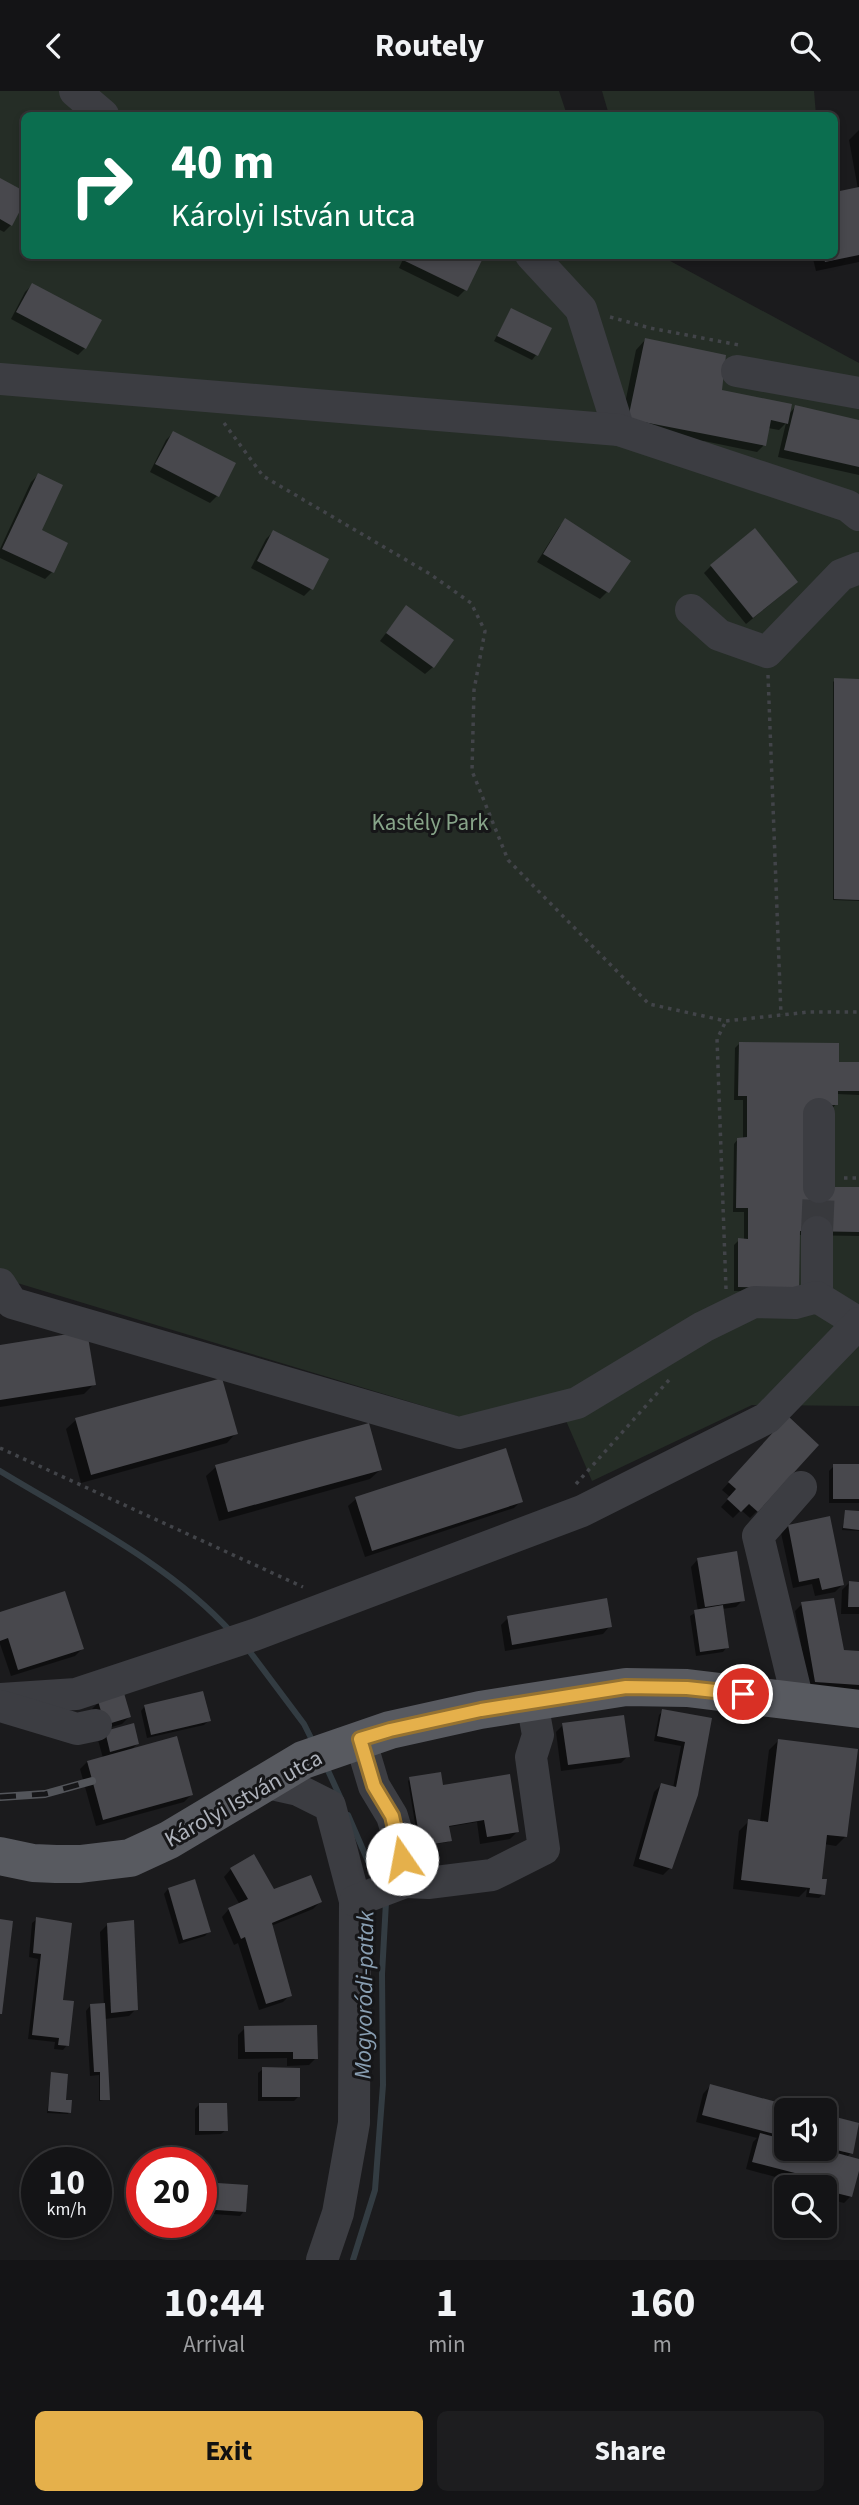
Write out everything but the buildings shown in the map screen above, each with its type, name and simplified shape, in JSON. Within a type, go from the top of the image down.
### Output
[{"type":"main road","name":"Károlyi István utca","points":[[0,1856],[33,1863],[56,1864],[130,1858],[169,1840],[262,1782],[333,1749],[429,1721],[532,1702],[626,1687],[687,1688],[859,1709]]},
{"type":"street","points":[[75,91],[100,112]]},
{"type":"street","points":[[535,259],[581,309],[619,430]]},
{"type":"street","points":[[737,372],[859,393]]},
{"type":"street","points":[[0,379],[619,430],[848,506],[859,515]]},
{"type":"street","points":[[691,610],[719,635],[767,652],[841,575],[859,568]]},
{"type":"street","points":[[818,1187],[819,1114]]},
{"type":"street","points":[[817,1232],[817,1297]]},
{"type":"street","points":[[0,1284],[12,1303],[459,1433],[577,1403],[703,1327],[754,1302],[795,1303],[817,1297],[859,1323],[767,1419],[582,1511],[254,1635],[76,1695],[0,1699]]},
{"type":"street","points":[[798,1701],[758,1537],[801,1487]]},
{"type":"street","points":[[380,1891],[492,1875],[544,1849],[531,1757],[538,1735],[532,1702]]},
{"type":"street","points":[[0,1705],[77,1729],[96,1725]]},
{"type":"street","points":[[333,1749],[380,1891]]},
{"type":"street","points":[[262,1782],[349,1798],[392,1816],[398,1836],[380,1891],[354,2123],[338,2213],[322,2260]]},
{"type":"path","points":[[581,309],[650,328],[739,344],[737,372]]},
{"type":"path","points":[[211,397],[228,431],[263,476],[430,574],[471,603],[485,631],[474,690],[472,771],[508,860],[649,1004],[726,1021],[809,1012],[859,1012]]},
{"type":"path","points":[[767,652],[781,1015]]},
{"type":"path","points":[[726,1021],[717,1039],[727,1315]]},
{"type":"path","points":[[573,1487],[672,1376]]},
{"type":"path","points":[[0,1448],[338,1603]]},
{"type":"green space","name":"Kastély Park","points":[[0,91],[559,91],[566,112],[21,112],[21,259],[667,259],[859,363],[859,1406],[752,1405],[592,1481],[555,1395],[460,1417],[14,1282],[0,1287]]},
{"type":"green space","points":[[602,91],[814,91],[816,112],[608,112]]},
{"type":"waterway","name":"Mogyoródi-patak","points":[[0,1471],[152,1564],[181,1585],[232,1633]]},
{"type":"waterway","name":"Mogyoródi-patak","points":[[247,1648],[304,1724],[313,1742]]},
{"type":"waterway","name":"Mogyoródi-patak","points":[[325,1764],[341,1799]]},
{"type":"waterway","name":"Mogyoródi-patak","points":[[348,1815],[377,1882]]},
{"type":"waterway","name":"Mogyoródi-patak","points":[[353,2260],[375,2190],[383,2085],[384,1898]]},
{"type":"tunnel","points":[[817,1232],[819,1187]]},
{"type":"railway","points":[[0,1797],[45,1794],[92,1781]]},
{"type":"route","points":[[402,1859],[392,1816],[374,1786],[360,1739],[481,1710],[626,1687],[687,1688],[743,1694]]}]
